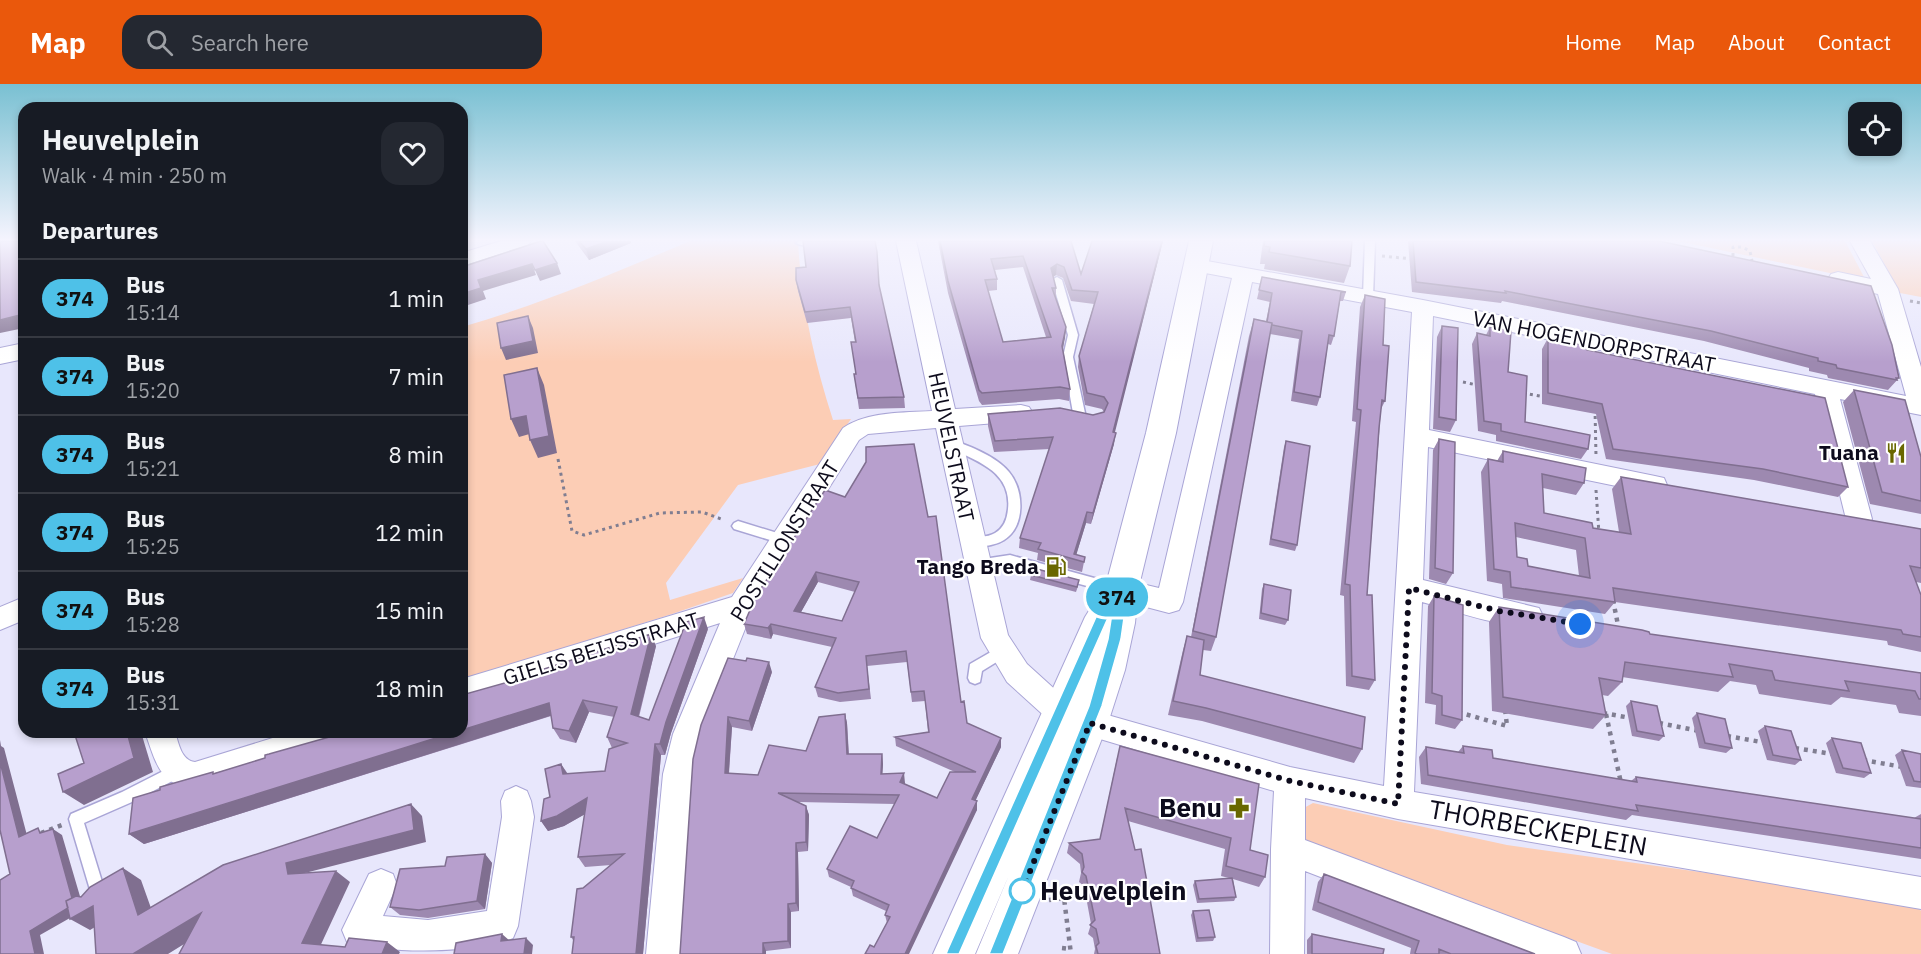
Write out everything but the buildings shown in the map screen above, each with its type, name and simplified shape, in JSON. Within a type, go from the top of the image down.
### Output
[{"type":"street","name":"HEUVELSTRAAT","points":[[915,282],[995,638],[1017,673],[1075,718]]},
{"type":"street","points":[[954,954],[1115,639],[1121,590],[1161,433],[1193,282]]},
{"type":"street","points":[[1121,590],[1169,602],[1241,282]]},
{"type":"street","name":"VAN HOGENDORPSTRAAT","points":[[1284,282],[1921,407]]},
{"type":"street","points":[[1849,282],[1887,290]]},
{"type":"street","points":[[1882,282],[1887,290],[1921,407]]},
{"type":"street","points":[[1398,804],[1423,308]]},
{"type":"street","points":[[0,356],[18,352]]},
{"type":"street","points":[[1825,387],[1860,519]]},
{"type":"street","name":"POSTILLONSTRAAT","points":[[663,954],[680,764],[688,734],[741,605],[851,434],[861,427],[875,424],[1070,412]]},
{"type":"street","points":[[1416,436],[1595,474],[1679,489]]},
{"type":"street","points":[[1409,588],[1499,611],[1554,620]]},
{"type":"street","name":"GIELIS BEIJSSTRAAT","points":[[468,690],[741,605]]},
{"type":"street","points":[[0,619],[18,611]]},
{"type":"street","points":[[997,954],[1075,718]]},
{"type":"street","name":"THORBECKEPLEIN","points":[[1075,718],[1290,781],[1398,804],[1921,893]]},
{"type":"street","points":[[162,738],[177,771],[183,775],[195,776],[317,738]]},
{"type":"street","points":[[1287,954],[1287,849],[1290,781]]},
{"type":"street","points":[[381,885],[358,930],[425,945],[501,926],[518,817],[516,801]]},
{"type":"street","points":[[1287,849],[1564,954]]},
{"type":"lane","points":[[1057,282],[1073,335],[1068,357],[1070,412]]},
{"type":"lane","points":[[1368,297],[1369,282]]},
{"type":"lane","points":[[951,444],[1001,471],[1012,493],[1013,517],[1004,534],[990,541],[975,554]]},
{"type":"lane","points":[[738,526],[783,539]]},
{"type":"lane","points":[[975,554],[1010,560],[1121,590]]},
{"type":"lane","points":[[975,678],[975,668],[1003,651]]},
{"type":"lane","points":[[99,898],[76,819],[127,797],[177,771]]},
{"type":"path","points":[[1463,382],[1485,386]]},
{"type":"path","points":[[1518,392],[1551,398]]},
{"type":"path","points":[[1599,538],[1595,474],[1595,406],[1606,408]]},
{"type":"path","points":[[558,459],[572,531],[584,535],[660,513],[702,512],[738,526]]},
{"type":"path","points":[[1610,590],[1620,631]]},
{"type":"path","points":[[1595,712],[1641,720]]},
{"type":"path","points":[[1606,714],[1622,790]]},
{"type":"path","points":[[1653,722],[1711,733]]},
{"type":"path","points":[[1723,735],[1770,743]]},
{"type":"path","points":[[1793,747],[1839,756]]},
{"type":"path","points":[[1851,758],[1909,768]]},
{"type":"path","points":[[39,834],[76,819]]},
{"type":"path","points":[[1042,901],[1064,898],[1071,951],[1062,948]]},
{"type":"shaded area","points":[[591,282],[802,282],[814,354],[833,420],[851,419],[820,464],[738,485],[666,583],[670,600],[743,578],[733,593],[468,678],[468,325]]},
{"type":"shaded area","points":[[1894,282],[1921,282],[1921,297],[1900,293]]},
{"type":"shaded area","points":[[1313,803],[1507,845],[1779,883],[1918,907],[1921,911],[1921,954],[1612,954],[1302,841],[1302,809]]},
{"type":"bus line","name":"374","points":[[954,954],[1102,617],[1121,590],[1115,639],[1096,706],[997,954]]},
{"type":"place","name":"Tuana","points":[[1896,453]]},
{"type":"place","name":"Tango Breda","points":[[1056,567]]},
{"type":"place","name":"Benu","points":[[1239,808]]},
{"type":"place","name":"Heuvelplein","points":[[1022,891]]},
{"type":"route","points":[[1022,891],[1090,723],[1290,781],[1398,804],[1409,588],[1499,611],[1580,624]]}]
